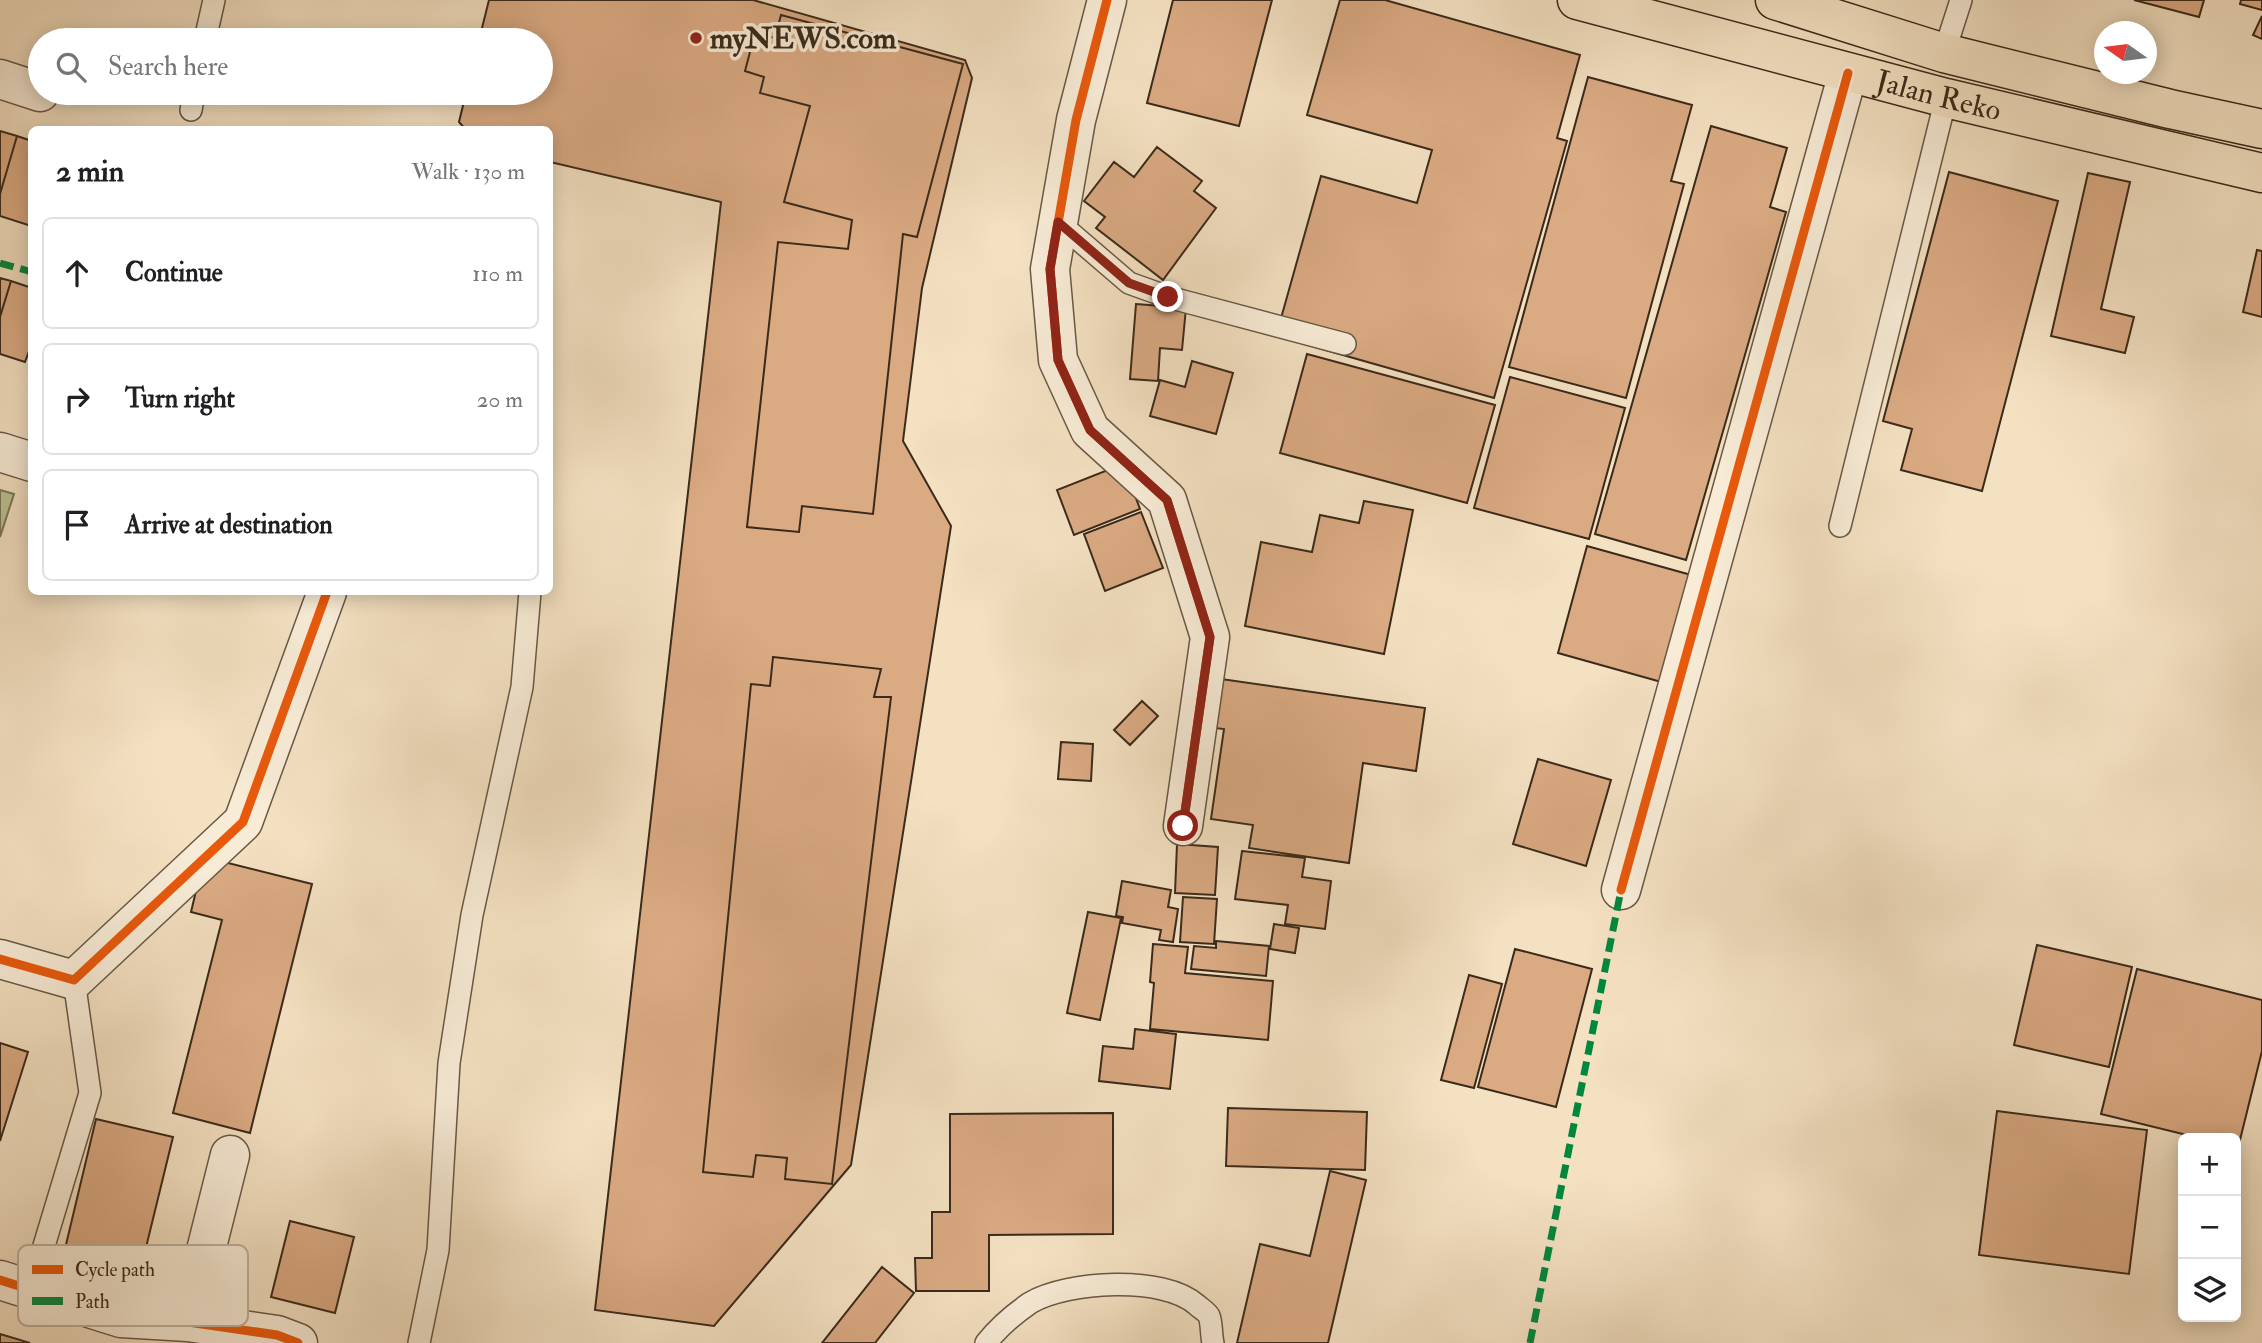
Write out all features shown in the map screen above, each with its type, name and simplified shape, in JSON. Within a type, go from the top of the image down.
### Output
[{"type":"main road","name":"Jalan Reko","points":[[1577,0],[1946,98],[2262,173]]},
{"type":"main road","name":"Jalan Reko","points":[[1775,0],[1944,53],[2262,130]]},
{"type":"street","points":[[1107,0],[1076,120],[1050,269],[1058,360],[1090,430],[1167,500],[1210,637],[1183,826]]},
{"type":"street","points":[[1621,890],[1848,73]]},
{"type":"street","points":[[0,79],[28,88]]},
{"type":"street","points":[[0,452],[28,461]]},
{"type":"street","points":[[0,959],[74,980],[243,822],[326,595]]},
{"type":"street","points":[[207,1245],[230,1155]]},
{"type":"street","points":[[122,1330],[155,1326]]},
{"type":"street","points":[[215,1326],[276,1335],[298,1343]]},
{"type":"lane","points":[[208,28],[214,0]]},
{"type":"lane","points":[[1944,53],[1961,0]]},
{"type":"lane","points":[[1840,526],[1946,98]]},
{"type":"lane","points":[[1058,222],[1129,283],[1168,297],[1345,344]]},
{"type":"lane","points":[[419,1343],[438,1250],[449,1063],[472,915],[522,687],[530,595]]},
{"type":"lane","points":[[31,1245],[90,1093],[74,980]]},
{"type":"lane","points":[[986,1343],[996,1331],[1032,1302],[1069,1290],[1115,1283],[1156,1287],[1189,1298],[1209,1315],[1213,1343]]},
{"type":"green space","points":[[0,490],[14,494],[0,537]]},
{"type":"building","points":[[489,0],[753,0],[965,60],[972,78],[922,288],[903,441],[951,526],[851,1165],[714,1326],[595,1310],[721,202],[553,163],[553,126],[462,126],[459,122],[463,105],[553,105],[553,28],[482,28]]},
{"type":"building","points":[[1173,0],[1272,0],[1239,126],[1147,103]]},
{"type":"building","points":[[1340,0],[1385,0],[1580,55],[1557,138],[1567,141],[1494,398],[1276,336],[1321,176],[1417,203],[1432,150],[1307,115]]},
{"type":"building","points":[[2134,0],[2204,0],[2199,17]]},
{"type":"building","points":[[2241,0],[2262,0],[2262,10],[2240,4]]},
{"type":"building","points":[[781,15],[963,64],[917,237],[903,234],[873,514],[802,506],[799,532],[747,527],[778,242],[848,249],[852,220],[784,202],[810,106],[760,93],[764,77],[745,71],[755,33],[775,38]]},
{"type":"building","points":[[2262,16],[2262,39],[2253,35]]},
{"type":"building","points":[[1588,77],[1692,105],[1671,181],[1684,184],[1626,398],[1509,367]]},
{"type":"building","points":[[1711,126],[1787,148],[1770,207],[1786,212],[1686,560],[1595,534]]},
{"type":"building","points":[[0,131],[17,136],[0,194]]},
{"type":"building","points":[[17,136],[28,140],[28,225],[0,216],[0,194]]},
{"type":"building","points":[[1157,147],[1202,181],[1194,191],[1216,208],[1163,280],[1096,228],[1105,217],[1084,201],[1114,162],[1134,177]]},
{"type":"building","points":[[1949,172],[2058,201],[1982,491],[1901,470],[1912,429],[1883,421]]},
{"type":"building","points":[[2088,173],[2130,182],[2101,309],[2134,317],[2125,353],[2051,336]]},
{"type":"building","points":[[2257,250],[2262,251],[2262,317],[2243,312]]},
{"type":"building","points":[[0,278],[11,281],[0,317]]},
{"type":"building","points":[[11,281],[28,287],[28,354],[25,362],[0,354],[0,317]]},
{"type":"building","points":[[1136,304],[1186,308],[1182,350],[1160,348],[1158,381],[1130,379]]},
{"type":"building","points":[[1307,354],[1495,405],[1467,503],[1280,453]]},
{"type":"building","points":[[1192,361],[1233,373],[1216,434],[1150,416],[1160,380],[1185,387]]},
{"type":"building","points":[[1510,377],[1625,408],[1589,539],[1474,508]]},
{"type":"building","points":[[1123,464],[1140,509],[1074,535],[1057,490]]},
{"type":"building","points":[[1364,501],[1413,510],[1384,654],[1245,626],[1261,542],[1312,552],[1320,515],[1359,523]]},
{"type":"building","points":[[1141,512],[1163,568],[1105,591],[1084,534]]},
{"type":"building","points":[[1587,546],[1702,578],[1672,685],[1558,653]]},
{"type":"building","points":[[773,657],[881,669],[874,697],[891,697],[832,1184],[785,1179],[787,1158],[756,1155],[753,1177],[703,1172],[751,684],[770,686]]},
{"type":"building","points":[[1214,678],[1425,708],[1416,771],[1363,763],[1349,863],[1249,848],[1253,825],[1211,819],[1224,729],[1207,727]]},
{"type":"building","points":[[1142,701],[1158,716],[1130,745],[1114,730]]},
{"type":"building","points":[[1061,742],[1093,744],[1091,781],[1058,779]]},
{"type":"building","points":[[1538,759],[1611,780],[1586,866],[1513,844]]},
{"type":"building","points":[[1177,844],[1218,847],[1215,895],[1175,893]]},
{"type":"building","points":[[1242,851],[1305,858],[1302,877],[1331,881],[1325,929],[1285,924],[1288,905],[1235,899]]},
{"type":"building","points":[[204,857],[312,884],[250,1133],[173,1113],[222,920],[191,912]]},
{"type":"building","points":[[1122,881],[1171,890],[1168,907],[1178,909],[1173,942],[1159,940],[1161,930],[1122,923],[1123,917],[1116,916]]},
{"type":"building","points":[[1183,897],[1217,899],[1214,944],[1180,942]]},
{"type":"building","points":[[1088,912],[1121,918],[1100,1020],[1067,1013]]},
{"type":"building","points":[[1274,924],[1299,928],[1295,953],[1270,949]]},
{"type":"building","points":[[1216,941],[1269,946],[1266,976],[1191,969],[1194,946],[1216,948]]},
{"type":"building","points":[[1153,944],[1188,947],[1185,973],[1273,981],[1268,1040],[1150,1029],[1154,983],[1150,982]]},
{"type":"building","points":[[2037,945],[2132,967],[2109,1067],[2014,1045]]},
{"type":"building","points":[[1515,949],[1592,969],[1556,1107],[1478,1087]]},
{"type":"building","points":[[2137,969],[2262,1000],[2262,1051],[2241,1136],[2241,1133],[2179,1133],[2101,1114]]},
{"type":"building","points":[[1469,975],[1502,984],[1474,1088],[1441,1080]]},
{"type":"building","points":[[1135,1029],[1176,1034],[1170,1089],[1099,1081],[1103,1046],[1133,1049]]},
{"type":"building","points":[[0,1043],[28,1052],[0,1141]]},
{"type":"building","points":[[1228,1108],[1367,1112],[1365,1170],[1226,1166]]},
{"type":"building","points":[[1997,1111],[2147,1130],[2129,1274],[1979,1255]]},
{"type":"building","points":[[1113,1113],[1113,1234],[989,1235],[989,1291],[916,1291],[915,1258],[932,1258],[932,1212],[950,1212],[950,1114]]},
{"type":"building","points":[[96,1119],[173,1137],[147,1245],[66,1245]]},
{"type":"building","points":[[1330,1171],[1366,1180],[1328,1343],[1237,1343],[1260,1244],[1310,1256]]},
{"type":"building","points":[[290,1221],[354,1237],[335,1313],[271,1297]]},
{"type":"building","points":[[882,1267],[914,1293],[875,1343],[822,1343]]},
{"type":"building","points":[[0,1334],[30,1343],[0,1343]]},
{"type":"marked path","points":[[0,263],[28,271]]},
{"type":"marked path","points":[[1530,1343],[1621,890]]},
{"type":"cycle path","points":[[1107,0],[1076,120],[1050,269],[1058,360],[1090,430],[1167,500],[1210,637],[1183,826]]},
{"type":"cycle path","points":[[1621,890],[1848,73]]},
{"type":"cycle path","points":[[0,959],[74,980],[243,822],[326,595]]},
{"type":"cycle path","points":[[0,1280],[18,1286]]},
{"type":"cycle path","points":[[215,1326],[277,1335],[298,1343]]},
{"type":"place","name":"myNEWS.com","points":[[696,38]]},
{"type":"route","points":[[1168,297],[1129,283],[1058,222],[1050,269],[1058,360],[1090,430],[1167,500],[1210,637],[1183,826]]}]
